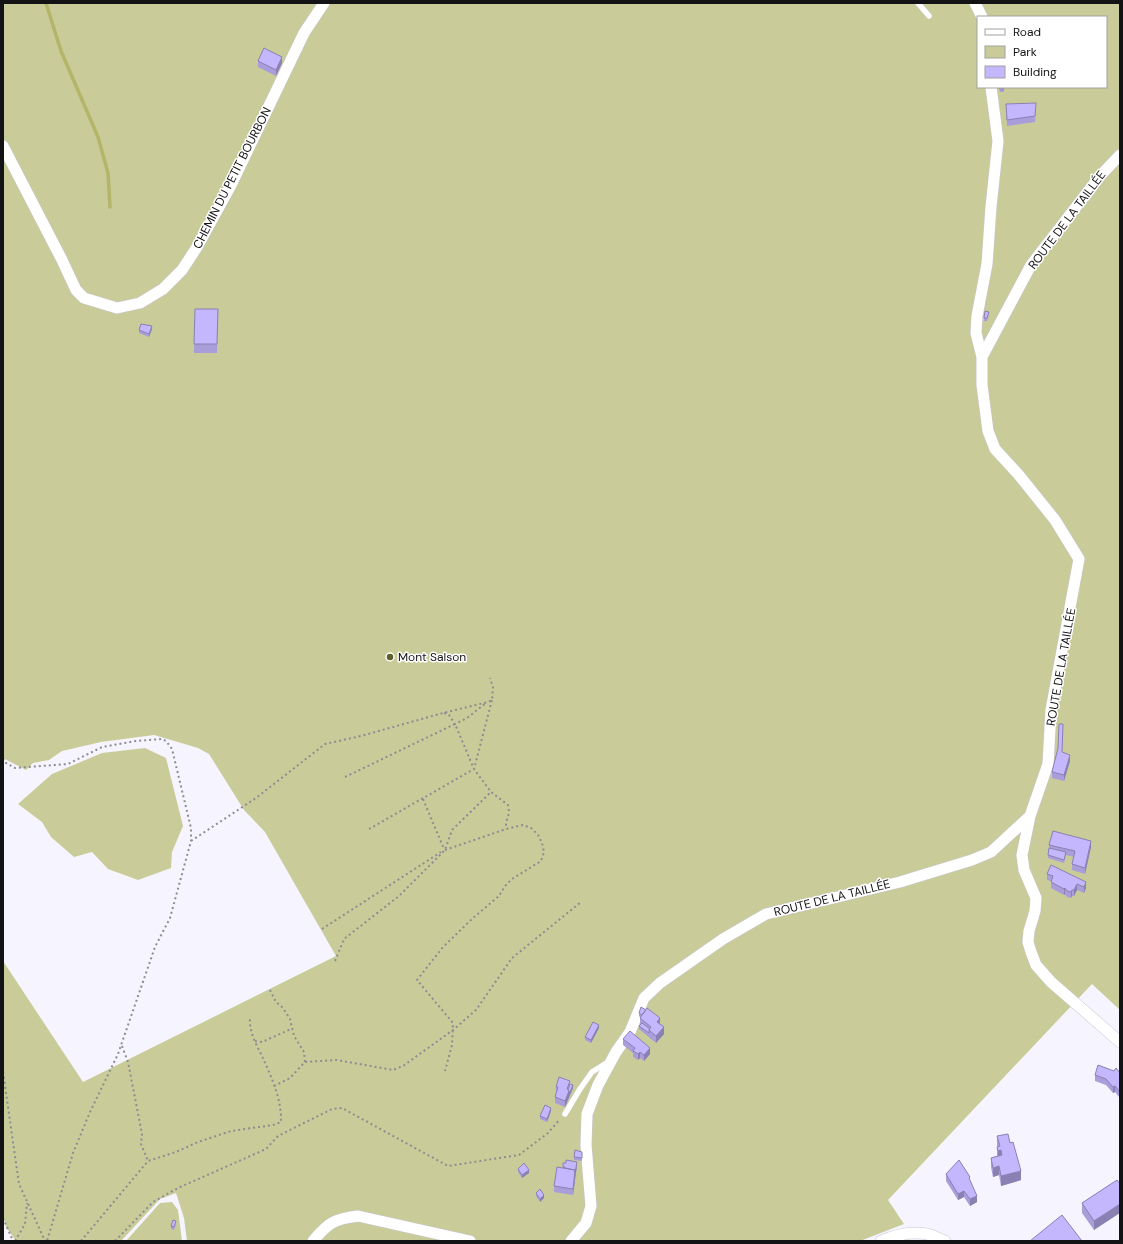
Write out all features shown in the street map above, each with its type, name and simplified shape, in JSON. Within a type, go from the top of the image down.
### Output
[{"type":"street","name":"CHEMIN DU PETIT BOURBON","points":[[3,146],[76,290],[84,298],[117,308],[140,303],[163,290],[182,270],[197,247],[231,184],[304,33],[324,3]]},
{"type":"street","points":[[975,3],[982,16]]},
{"type":"street","points":[[982,357],[976,333],[977,316],[988,264],[991,207],[998,141],[991,88]]},
{"type":"street","name":"ROUTE DE LA TAILLÉE","points":[[570,1241],[586,1223],[591,1206],[586,1145],[587,1114],[598,1085],[612,1059],[630,1032],[644,998],[660,983],[723,939],[766,914],[900,882],[972,860],[991,852],[1030,816],[1048,764],[1051,710],[1080,559],[1055,520],[995,448],[988,431],[987,424],[982,385],[982,357],[1031,265],[1100,176],[1120,155]]},
{"type":"street","points":[[1030,816],[1022,855],[1026,875],[1036,898],[1035,911],[1029,931],[1028,942],[1030,952],[1036,965],[1051,982],[1120,1042]]},
{"type":"street","points":[[312,1241],[324,1227],[340,1218],[358,1216],[470,1241]]},
{"type":"street","points":[[881,1241],[893,1236],[928,1234],[945,1241]]},
{"type":"lane","points":[[918,3],[929,16]]},
{"type":"lane","points":[[565,1114],[592,1072],[612,1059]]},
{"type":"path","points":[[369,829],[474,770],[492,700],[493,687],[490,678]]},
{"type":"path","points":[[345,777],[467,718],[492,700]]},
{"type":"path","points":[[191,841],[256,798],[324,744],[361,736],[488,702]]},
{"type":"path","points":[[443,713],[449,715],[455,724],[474,770],[492,792],[508,805],[510,814],[505,822],[506,829]]},
{"type":"path","points":[[3,758],[15,768],[68,764],[102,748],[136,741],[162,739],[166,741],[172,749],[189,818],[191,841],[170,918],[155,947],[121,1045],[73,1153],[46,1241]]},
{"type":"path","points":[[335,961],[344,939],[399,896],[445,850],[452,830],[492,792]]},
{"type":"path","points":[[423,799],[445,850]]},
{"type":"path","points":[[322,929],[445,850],[506,829],[523,825],[531,828],[538,835],[544,852],[541,861],[512,879],[505,886],[499,896],[473,918],[443,948],[417,980],[453,1023],[452,1045],[445,1071]]},
{"type":"path","points":[[274,1086],[290,1078],[305,1062],[337,1060],[393,1070],[402,1066],[453,1030],[476,1010],[512,958],[581,902]]},
{"type":"path","points":[[270,990],[276,1002],[290,1019],[291,1029],[304,1052],[305,1062]]},
{"type":"path","points":[[81,1241],[148,1161],[231,1131],[273,1125],[282,1122],[282,1112],[273,1079],[251,1034],[249,1023],[250,1018]]},
{"type":"path","points":[[255,1041],[262,1042],[291,1029]]},
{"type":"path","points":[[121,1045],[128,1062],[142,1134],[140,1144],[148,1161]]},
{"type":"path","points":[[3,1072],[19,1184],[46,1241]]},
{"type":"path","points":[[115,1241],[153,1202],[178,1188],[266,1149],[278,1136],[332,1109],[342,1108],[448,1166],[519,1155],[548,1133],[565,1114]]},
{"type":"path","points":[[14,1241],[25,1224],[27,1202]]},
{"type":"path","points":[[3,1218],[14,1241]]},
{"type":"green space","points":[[3,3],[1120,3],[1120,1010],[1092,984],[888,1200],[904,1224],[860,1241],[187,1241],[184,1218],[176,1193],[160,1199],[121,1241],[16,1241],[6,1227],[3,1216],[3,961],[83,1082],[336,956],[265,832],[244,810],[209,754],[198,748],[154,735],[101,742],[62,751],[49,760],[33,763],[26,770],[3,758]]},
{"type":"green space","points":[[145,748],[166,758],[183,826],[172,852],[171,868],[138,880],[108,869],[92,852],[74,857],[51,837],[42,822],[18,804],[52,774],[102,753]]},
{"type":"green space","points":[[172,1202],[178,1210],[182,1241],[126,1241],[160,1203]]},
{"type":"building","points":[[264,48],[282,57],[276,70],[258,61]]},
{"type":"building","points":[[1036,103],[1035,116],[1007,120],[1006,104]]},
{"type":"building","points":[[195,309],[218,309],[217,344],[194,344]]},
{"type":"building","points":[[985,311],[989,312],[987,318],[984,318]]},
{"type":"building","points":[[141,324],[152,326],[149,334],[139,330]]},
{"type":"building","points":[[1059,724],[1063,724],[1062,752],[1070,755],[1064,775],[1052,772],[1058,748]]},
{"type":"building","points":[[1053,831],[1091,841],[1085,868],[1072,864],[1075,851],[1049,845]]},
{"type":"building","points":[[1049,848],[1066,852],[1064,860],[1048,855]]},
{"type":"building","points":[[1051,865],[1086,882],[1084,887],[1077,884],[1071,892],[1051,882],[1053,876],[1047,874]]},
{"type":"building","points":[[641,1007],[646,1010],[642,1015],[639,1013]]},
{"type":"building","points":[[647,1008],[660,1018],[657,1022],[664,1027],[656,1036],[649,1030],[651,1027],[640,1018]]},
{"type":"building","points":[[593,1022],[599,1025],[591,1040],[585,1037]]},
{"type":"building","points":[[642,1023],[650,1029],[649,1033],[639,1026]]},
{"type":"building","points":[[630,1031],[650,1048],[644,1055],[640,1052],[638,1054],[633,1051],[635,1048],[623,1039]]},
{"type":"building","points":[[1098,1065],[1114,1071],[1116,1068],[1120,1073],[1120,1092],[1106,1079],[1095,1075]]},
{"type":"building","points":[[559,1077],[570,1081],[567,1089],[569,1091],[565,1101],[555,1097]]},
{"type":"building","points":[[570,1084],[573,1085],[569,1094],[568,1090]]},
{"type":"building","points":[[545,1105],[551,1108],[547,1119],[540,1116]]},
{"type":"building","points":[[1008,1134],[1010,1143],[1013,1142],[1021,1171],[1001,1176],[999,1166],[993,1168],[991,1158],[1002,1155],[1001,1150],[998,1151],[997,1147],[1000,1146],[997,1136]]},
{"type":"building","points":[[575,1150],[582,1152],[582,1158],[574,1157]]},
{"type":"building","points":[[566,1160],[577,1162],[575,1173],[575,1170],[563,1167],[563,1163],[566,1163]]},
{"type":"building","points":[[959,1160],[970,1177],[969,1178],[977,1196],[970,1199],[964,1191],[958,1194],[946,1174]]},
{"type":"building","points":[[524,1163],[529,1170],[522,1175],[518,1169]]},
{"type":"building","points":[[557,1167],[575,1170],[573,1189],[554,1186]]},
{"type":"building","points":[[1117,1180],[1120,1184],[1120,1204],[1094,1221],[1082,1203]]},
{"type":"building","points":[[540,1189],[544,1195],[540,1199],[536,1193]]},
{"type":"building","points":[[1062,1215],[1082,1241],[1030,1241]]},
{"type":"building","points":[[173,1220],[176,1221],[174,1227],[171,1226]]},
{"type":"waterway","points":[[46,3],[61,51],[98,137],[108,173],[110,207]]},
{"type":"place","name":"Mont Salson","points":[[390,657]]}]
